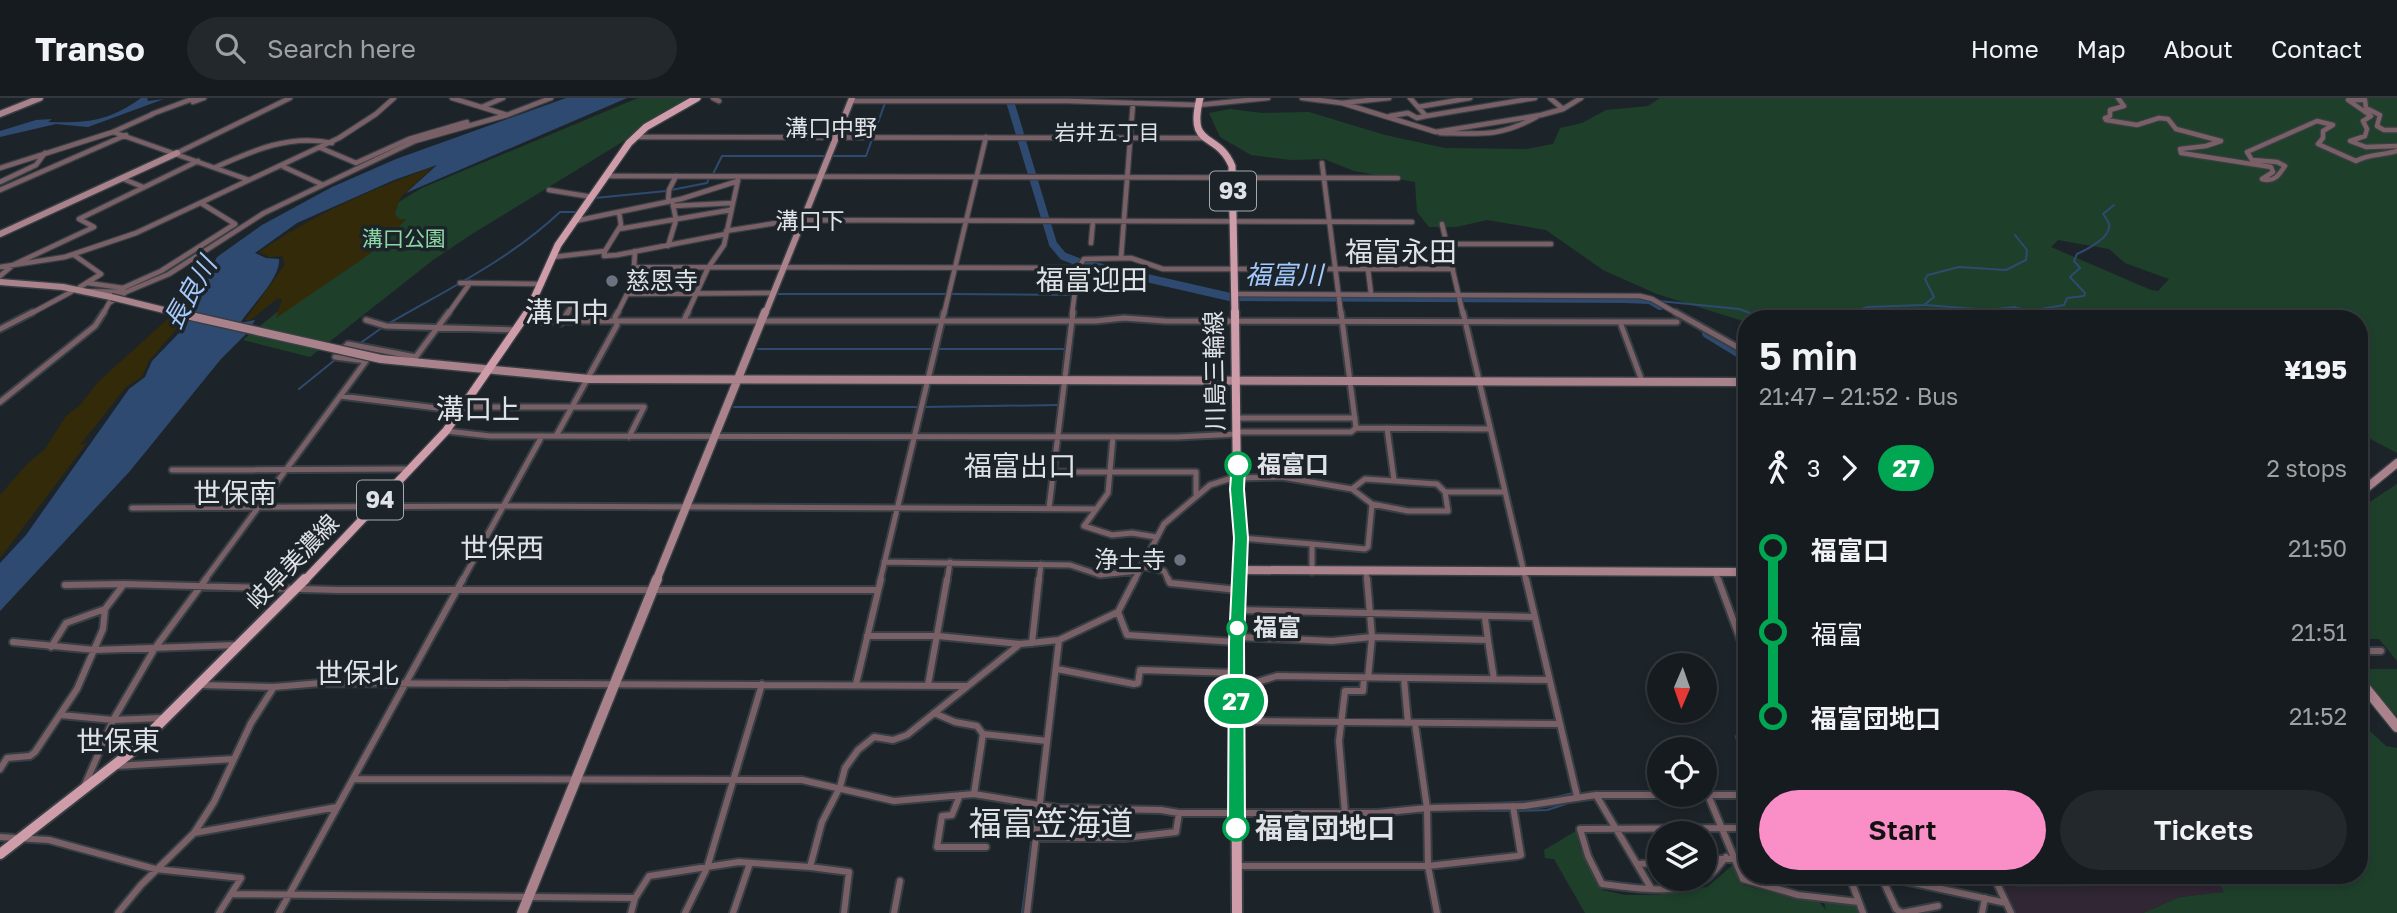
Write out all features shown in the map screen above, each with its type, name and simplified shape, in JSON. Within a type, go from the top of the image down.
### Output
[{"type":"main road","name":"岐阜美濃線","points":[[1,853],[116,766],[296,589],[446,432],[533,304],[553,257],[575,221],[635,136],[697,98]]},
{"type":"main road","name":"93","points":[[1199,102],[1194,122],[1204,138]]},
{"type":"main road","name":"川島三輪線","points":[[1204,138],[1227,155],[1233,178],[1241,538],[1236,640],[1237,913]]},
{"type":"street","points":[[0,114],[40,98]]},
{"type":"street","points":[[0,168],[195,98]]},
{"type":"street","points":[[67,145],[116,132],[204,98]]},
{"type":"street","points":[[0,234],[289,98]]},
{"type":"street","points":[[0,267],[74,255],[201,204],[332,143],[375,117],[394,98]]},
{"type":"street","points":[[452,98],[507,115]]},
{"type":"street","points":[[464,102],[471,98]]},
{"type":"street","points":[[482,107],[503,98]]},
{"type":"street","points":[[0,282],[126,290],[169,274],[264,213],[415,141],[507,115],[551,98]]},
{"type":"street","points":[[713,98],[719,101]]},
{"type":"street","points":[[1142,98],[1188,99],[1199,102]]},
{"type":"street","points":[[1241,98],[1250,98]]},
{"type":"street","points":[[522,913],[852,99],[1133,103],[1268,98]]},
{"type":"street","points":[[1302,98],[1342,103],[1436,132],[1483,135],[1515,129],[1541,115]]},
{"type":"street","points":[[1326,98],[1353,98]]},
{"type":"street","points":[[1342,103],[1390,98]]},
{"type":"street","points":[[1409,98],[1426,116]]},
{"type":"street","points":[[1418,107],[1470,98]]},
{"type":"street","points":[[1492,98],[1498,104]]},
{"type":"street","points":[[1387,117],[1408,113],[1417,118],[1535,98]]},
{"type":"street","points":[[1550,98],[1563,109]]},
{"type":"street","points":[[1436,132],[1541,115],[1563,109],[1581,98]]},
{"type":"street","points":[[2118,98],[2124,106],[2110,110],[2110,116],[2105,118],[2106,120],[2137,125],[2159,118],[2168,119],[2176,129],[2221,141],[2201,148],[2183,148],[2180,149],[2181,153],[2271,167],[2273,172],[2262,179],[2268,181],[2274,181],[2285,166],[2277,162],[2252,160],[2247,152],[2317,121],[2333,125],[2323,131],[2318,144],[2342,157],[2356,160],[2368,154],[2387,155],[2397,149]]},
{"type":"street","points":[[1448,100],[1459,111]]},
{"type":"street","points":[[2397,130],[2384,130],[2377,126],[2380,115],[2366,108],[2365,100],[2348,100],[2371,116],[2363,121],[2367,129],[2365,136],[2352,138],[2350,141],[2366,147],[2397,149]]},
{"type":"street","points":[[1121,258],[1133,103]]},
{"type":"street","points":[[116,132],[153,114]]},
{"type":"street","points":[[321,148],[356,163],[409,139],[467,122]]},
{"type":"street","points":[[116,132],[250,180]]},
{"type":"street","points":[[0,190],[126,135]]},
{"type":"street","points":[[635,136],[1204,138]]},
{"type":"street","points":[[856,684],[986,137]]},
{"type":"street","points":[[216,167],[279,144],[315,139],[332,143]]},
{"type":"street","points":[[0,182],[36,165],[45,153]]},
{"type":"street","points":[[0,276],[13,265],[93,229],[94,227],[79,219],[198,161]]},
{"type":"street","points":[[1322,163],[1356,428]]},
{"type":"street","points":[[284,167],[321,184]]},
{"type":"street","points":[[606,176],[739,179],[1398,178]]},
{"type":"street","points":[[668,246],[676,220],[668,191],[676,176]]},
{"type":"street","points":[[121,178],[144,187]]},
{"type":"street","points":[[684,320],[708,268],[724,245],[739,179]]},
{"type":"street","points":[[575,221],[671,203],[739,179]]},
{"type":"street","points":[[549,190],[592,197]]},
{"type":"street","points":[[671,203],[732,203]]},
{"type":"street","points":[[0,402],[95,326],[109,303],[126,290],[235,224],[201,204]]},
{"type":"street","points":[[619,229],[730,210]]},
{"type":"street","points":[[619,212],[619,229],[604,256],[802,220],[1412,222]]},
{"type":"street","points":[[1091,243],[1093,221]]},
{"type":"street","points":[[1442,224],[1577,796]]},
{"type":"street","points":[[1446,244],[1551,244]]},
{"type":"street","points":[[553,257],[605,251]]},
{"type":"street","points":[[556,436],[617,325],[616,320],[636,268],[635,251]]},
{"type":"street","points":[[74,255],[101,274],[81,289]]},
{"type":"street","points":[[636,268],[1078,266],[1121,258],[1136,259],[1163,269],[1453,269]]},
{"type":"street","points":[[1049,508],[1078,266]]},
{"type":"street","points":[[1367,269],[1371,294]]},
{"type":"street","points":[[89,283],[126,290]]},
{"type":"street","points":[[460,283],[542,284]]},
{"type":"street","points":[[414,360],[470,283]]},
{"type":"street","points":[[81,289],[332,350],[381,359],[414,360],[589,379],[1738,382]]},
{"type":"street","points":[[0,329],[71,292]]},
{"type":"street","points":[[627,293],[773,293]]},
{"type":"street","points":[[1235,296],[1625,295],[1655,301],[1738,348]]},
{"type":"street","points":[[533,304],[573,303],[561,323]]},
{"type":"street","points":[[366,320],[385,325],[437,328],[616,320],[1070,321],[1131,318],[1235,321],[1677,322]]},
{"type":"street","points":[[1620,322],[1642,381]]},
{"type":"street","points":[[84,790],[85,782],[113,720],[155,648],[366,361],[335,356],[348,344],[414,360]]},
{"type":"street","points":[[340,396],[462,409],[644,407],[629,437]]},
{"type":"street","points":[[1238,418],[1354,418]]},
{"type":"street","points":[[446,432],[469,436],[1113,437],[1350,432],[1356,428],[1490,429]]},
{"type":"street","points":[[1387,428],[1394,480]]},
{"type":"street","points":[[279,913],[542,436]]},
{"type":"street","points":[[1113,437],[1106,500],[1095,509],[1084,526],[1112,535],[1132,533],[1156,537]]},
{"type":"street","points":[[2368,487],[2397,463]]},
{"type":"street","points":[[172,470],[409,469]]},
{"type":"street","points":[[1053,472],[1196,472],[1196,496]]},
{"type":"street","points":[[866,636],[938,636],[1020,644],[1059,640],[1118,612],[1164,524],[1210,485],[1238,477],[1282,477],[1352,489],[1372,504],[1408,511],[1448,511],[1445,492],[1437,484],[1365,479],[1352,489]]},
{"type":"street","points":[[1445,492],[1504,492]]},
{"type":"street","points":[[1241,538],[1365,549],[1368,547],[1372,504]]},
{"type":"street","points":[[132,508],[687,506],[1095,509]]},
{"type":"street","points":[[1312,544],[1312,572]]},
{"type":"street","points":[[884,562],[1070,565],[1100,575],[1139,569],[1164,571],[1170,583],[1238,590]]},
{"type":"street","points":[[928,685],[950,562]]},
{"type":"street","points":[[1032,643],[1041,564]]},
{"type":"street","points":[[1239,570],[1738,572]]},
{"type":"street","points":[[1345,813],[1339,741],[1345,691],[1363,691],[1366,678],[1372,637],[1372,614],[1366,572]]},
{"type":"street","points":[[1716,572],[1738,633]]},
{"type":"street","points":[[65,586],[124,584],[296,589],[878,590]]},
{"type":"street","points":[[0,769],[7,758],[30,756],[35,752],[61,715],[78,689],[95,650],[103,629],[105,609],[124,584]]},
{"type":"street","points":[[51,647],[66,623],[105,609]]},
{"type":"street","points":[[1237,610],[1305,609],[1485,618],[1534,617]]},
{"type":"street","points":[[1118,612],[1127,635],[1236,640],[1332,641],[1372,637],[1398,640],[1488,640]]},
{"type":"street","points":[[1485,618],[1494,679]]},
{"type":"street","points":[[1027,913],[1059,640]]},
{"type":"street","points":[[13,642],[95,650],[237,645]]},
{"type":"street","points":[[810,867],[822,822],[840,788],[845,768],[858,750],[874,737],[893,740],[907,735],[1020,644]]},
{"type":"street","points":[[2368,651],[2381,650]]},
{"type":"street","points":[[1057,669],[1134,684],[1138,682],[1140,670],[1257,682],[1277,676],[1549,680]]},
{"type":"street","points":[[1404,679],[1427,808],[1428,866],[1437,913]]},
{"type":"street","points":[[199,685],[274,687],[321,682],[967,686]]},
{"type":"street","points":[[685,913],[707,868],[762,684]]},
{"type":"street","points":[[118,913],[141,885],[194,833],[214,802],[251,723],[274,687]]},
{"type":"street","points":[[2368,689],[2397,727]]},
{"type":"street","points":[[934,713],[955,722],[977,726],[983,734],[974,794]]},
{"type":"street","points":[[61,715],[113,720],[165,718]]},
{"type":"street","points":[[1237,721],[1560,724]]},
{"type":"street","points":[[983,734],[1047,741]]},
{"type":"street","points":[[116,766],[234,759]]},
{"type":"street","points":[[354,779],[802,780],[894,801],[974,794],[1039,805],[1179,813],[1345,813],[1539,805],[1577,796],[1647,795]]},
{"type":"street","points":[[960,795],[952,815],[942,816],[937,847],[986,847]]},
{"type":"street","points":[[1596,795],[1647,881]]},
{"type":"street","points":[[1717,795],[1738,795]]},
{"type":"street","points":[[1237,866],[1428,866],[1521,855],[1513,806]]},
{"type":"street","points":[[194,833],[337,807]]},
{"type":"street","points":[[1713,807],[1738,866]]},
{"type":"street","points":[[1035,838],[1125,838],[1176,832],[1179,813]]},
{"type":"street","points":[[1647,888],[1634,890],[1602,884],[1588,856],[1580,829],[1738,827]]},
{"type":"street","points":[[0,837],[27,835],[79,846],[124,862],[158,870],[241,878],[219,913]]},
{"type":"street","points":[[1717,866],[1726,857]]},
{"type":"street","points":[[1717,858],[1738,858]]},
{"type":"street","points":[[733,913],[750,863]]},
{"type":"street","points":[[631,913],[635,898],[649,876],[750,863],[849,872],[845,913]]},
{"type":"street","points":[[1637,864],[1647,864]]},
{"type":"street","points":[[894,913],[900,881]]},
{"type":"street","points":[[1760,884],[1798,895],[1859,902]]},
{"type":"street","points":[[1852,884],[1863,913]]},
{"type":"street","points":[[1884,884],[1896,909],[1902,913],[1938,906]]},
{"type":"street","points":[[1920,884],[2006,903]]},
{"type":"street","points":[[1997,884],[2011,913]]},
{"type":"street","points":[[232,894],[635,898]]},
{"type":"street","points":[[1982,913],[1985,898]]},
{"type":"shaded area","points":[[2002,884],[2220,884],[2225,892],[2180,897],[2143,913],[2016,913]]},
{"type":"green space","name":"溝口公園","points":[[638,98],[694,98],[433,260],[310,357],[243,340],[294,298],[382,212],[422,188]]},
{"type":"green space","points":[[1660,98],[2397,98],[2397,453],[2368,438],[2368,310],[1738,310],[1738,319],[1657,294],[1603,270],[1546,230],[1487,220],[1456,227],[1429,227],[1417,212],[1415,182],[1354,171],[1324,159],[1291,160],[1251,155],[1220,137],[1209,113],[1230,109],[1262,113],[1309,112],[1385,135],[1445,148],[1527,149],[1553,144],[1560,128],[1582,123],[1606,110],[1648,106]],"holes":[[[2058,240],[2109,249],[2125,263],[2169,279],[2158,291],[2151,290],[2051,247]]]},
{"type":"green space","points":[[2397,484],[2397,661],[2379,639],[2368,639],[2368,503]]},
{"type":"green space","points":[[2368,669],[2397,669],[2397,716],[2368,685]]},
{"type":"green space","points":[[2368,729],[2386,746],[2397,748],[2397,913],[2143,913],[2180,897],[2224,892],[2220,884],[2368,884]]},
{"type":"green space","points":[[1576,831],[1580,848],[1602,890],[1625,895],[1717,891],[1717,879],[1733,865],[1738,874],[1738,884],[1799,900],[1818,901],[1826,910],[1824,902],[1856,904],[1860,913],[1585,913],[1554,859],[1545,858],[1544,850]]},
{"type":"green space","points":[[2016,884],[2109,886],[2017,887]]},
{"type":"sand","points":[[433,167],[400,198],[395,214],[399,219],[407,219],[367,256],[276,318],[282,299],[277,299],[249,321],[245,320],[285,264],[282,256],[269,257],[259,252],[343,204]]},
{"type":"sand","points":[[193,296],[180,325],[149,361],[142,377],[127,386],[80,445],[87,443],[0,558],[0,495],[27,464],[45,449],[66,416],[80,405],[98,382]]},
{"type":"water","points":[[141,98],[147,98],[148,101],[164,99],[88,127],[56,124],[0,137],[0,131],[36,120],[52,119],[48,122],[62,122],[97,119],[118,112]]},
{"type":"water","points":[[566,98],[627,98],[406,193],[437,165],[394,180],[297,223],[255,253],[266,258],[279,259],[275,275],[240,323],[255,320],[248,332],[221,359],[130,471],[0,611],[0,563],[26,535],[129,389],[145,377],[152,361],[179,333],[217,257],[262,225],[332,187],[396,159]]},
{"type":"waterway","name":"福富川","points":[[1009,98],[1053,244],[1063,256],[1081,263],[1230,297],[1625,299],[1650,300],[1660,306]]},
{"type":"waterway","points":[[1067,98],[1078,99]]},
{"type":"waterway","points":[[1339,101],[1363,98]]},
{"type":"waterway","points":[[1139,101],[1179,102]]},
{"type":"waterway","points":[[832,156],[866,156],[885,103]]},
{"type":"waterway","points":[[713,174],[722,156],[824,156]]},
{"type":"waterway","points":[[586,212],[595,198],[666,191],[707,183],[709,178]]},
{"type":"waterway","points":[[2035,310],[2064,305],[2067,298],[2084,296],[2085,293],[2070,277],[2080,268],[2074,261],[2077,254],[2107,234],[2109,224],[2103,214],[2114,205]]},
{"type":"waterway","points":[[388,324],[499,259],[560,212],[578,212]]},
{"type":"waterway","points":[[1858,310],[1868,307],[1924,305],[1934,297],[1925,279],[1928,275],[1959,267],[2006,270],[2026,260],[2027,250],[2015,235]]},
{"type":"waterway","points":[[1072,295],[1074,281]]},
{"type":"waterway","points":[[777,294],[945,294]]},
{"type":"waterway","points":[[952,294],[1072,295]]},
{"type":"waterway","points":[[1071,304],[1072,295]]},
{"type":"waterway","points":[[1659,301],[1742,310]]},
{"type":"waterway","points":[[1925,305],[1989,310]]},
{"type":"waterway","points":[[1989,310],[2014,307],[2025,310]]},
{"type":"waterway","points":[[939,349],[1066,349],[1069,324]]},
{"type":"waterway","points":[[359,344],[383,327]]},
{"type":"waterway","name":"福富川","points":[[1707,333],[1738,352]]},
{"type":"waterway","points":[[758,349],[932,349]]},
{"type":"waterway","points":[[1062,376],[1065,350]]},
{"type":"waterway","points":[[299,389],[336,359]]},
{"type":"waterway","points":[[1485,397],[1490,416]]},
{"type":"waterway","points":[[924,407],[1059,405]]},
{"type":"waterway","points":[[734,407],[918,407]]},
{"type":"waterway","points":[[1491,419],[1497,446]]},
{"type":"waterway","points":[[1514,520],[1526,569]]},
{"type":"waterway","points":[[1548,799],[1573,793]]},
{"type":"waterway","points":[[1474,804],[1539,801]]},
{"type":"waterway","points":[[1519,811],[1547,810],[1566,804]]},
{"type":"waterway","points":[[1432,811],[1511,811]]},
{"type":"waterway","points":[[1244,816],[1380,817],[1406,813]]},
{"type":"waterway","points":[[1180,829],[1182,817]]},
{"type":"waterway","points":[[1022,913],[1032,835]]},
{"type":"waterway","points":[[1039,835],[1072,835]]},
{"type":"bus line","name":"27","points":[[1236,828],[1236,642],[1241,538],[1238,465]]},
{"type":"place","name":"慈恩寺","points":[[612,281]]},
{"type":"place","name":"福富口","points":[[1238,465]]},
{"type":"place","name":"浄土寺","points":[[1180,560]]},
{"type":"place","name":"福富","points":[[1237,628]]},
{"type":"place","name":"福富団地口","points":[[1236,828]]},
{"type":"district","name":"溝口中野","points":[[831,128]]},
{"type":"district","name":"岩井五丁目","points":[[1107,133]]},
{"type":"district","name":"溝口下","points":[[810,221]]},
{"type":"district","name":"福富永田","points":[[1401,252]]},
{"type":"district","name":"福富迎田","points":[[1092,280]]},
{"type":"district","name":"溝口中","points":[[567,312]]},
{"type":"district","name":"溝口上","points":[[478,409]]},
{"type":"district","name":"福富出口","points":[[1020,466]]},
{"type":"district","name":"世保南","points":[[235,493]]},
{"type":"district","name":"世保西","points":[[502,548]]},
{"type":"district","name":"世保北","points":[[357,673]]},
{"type":"district","name":"世保東","points":[[118,741]]},
{"type":"district","name":"福富笠海道","points":[[1051,823]]},
{"type":"water label","name":"長良川","points":[[190,293]]}]
